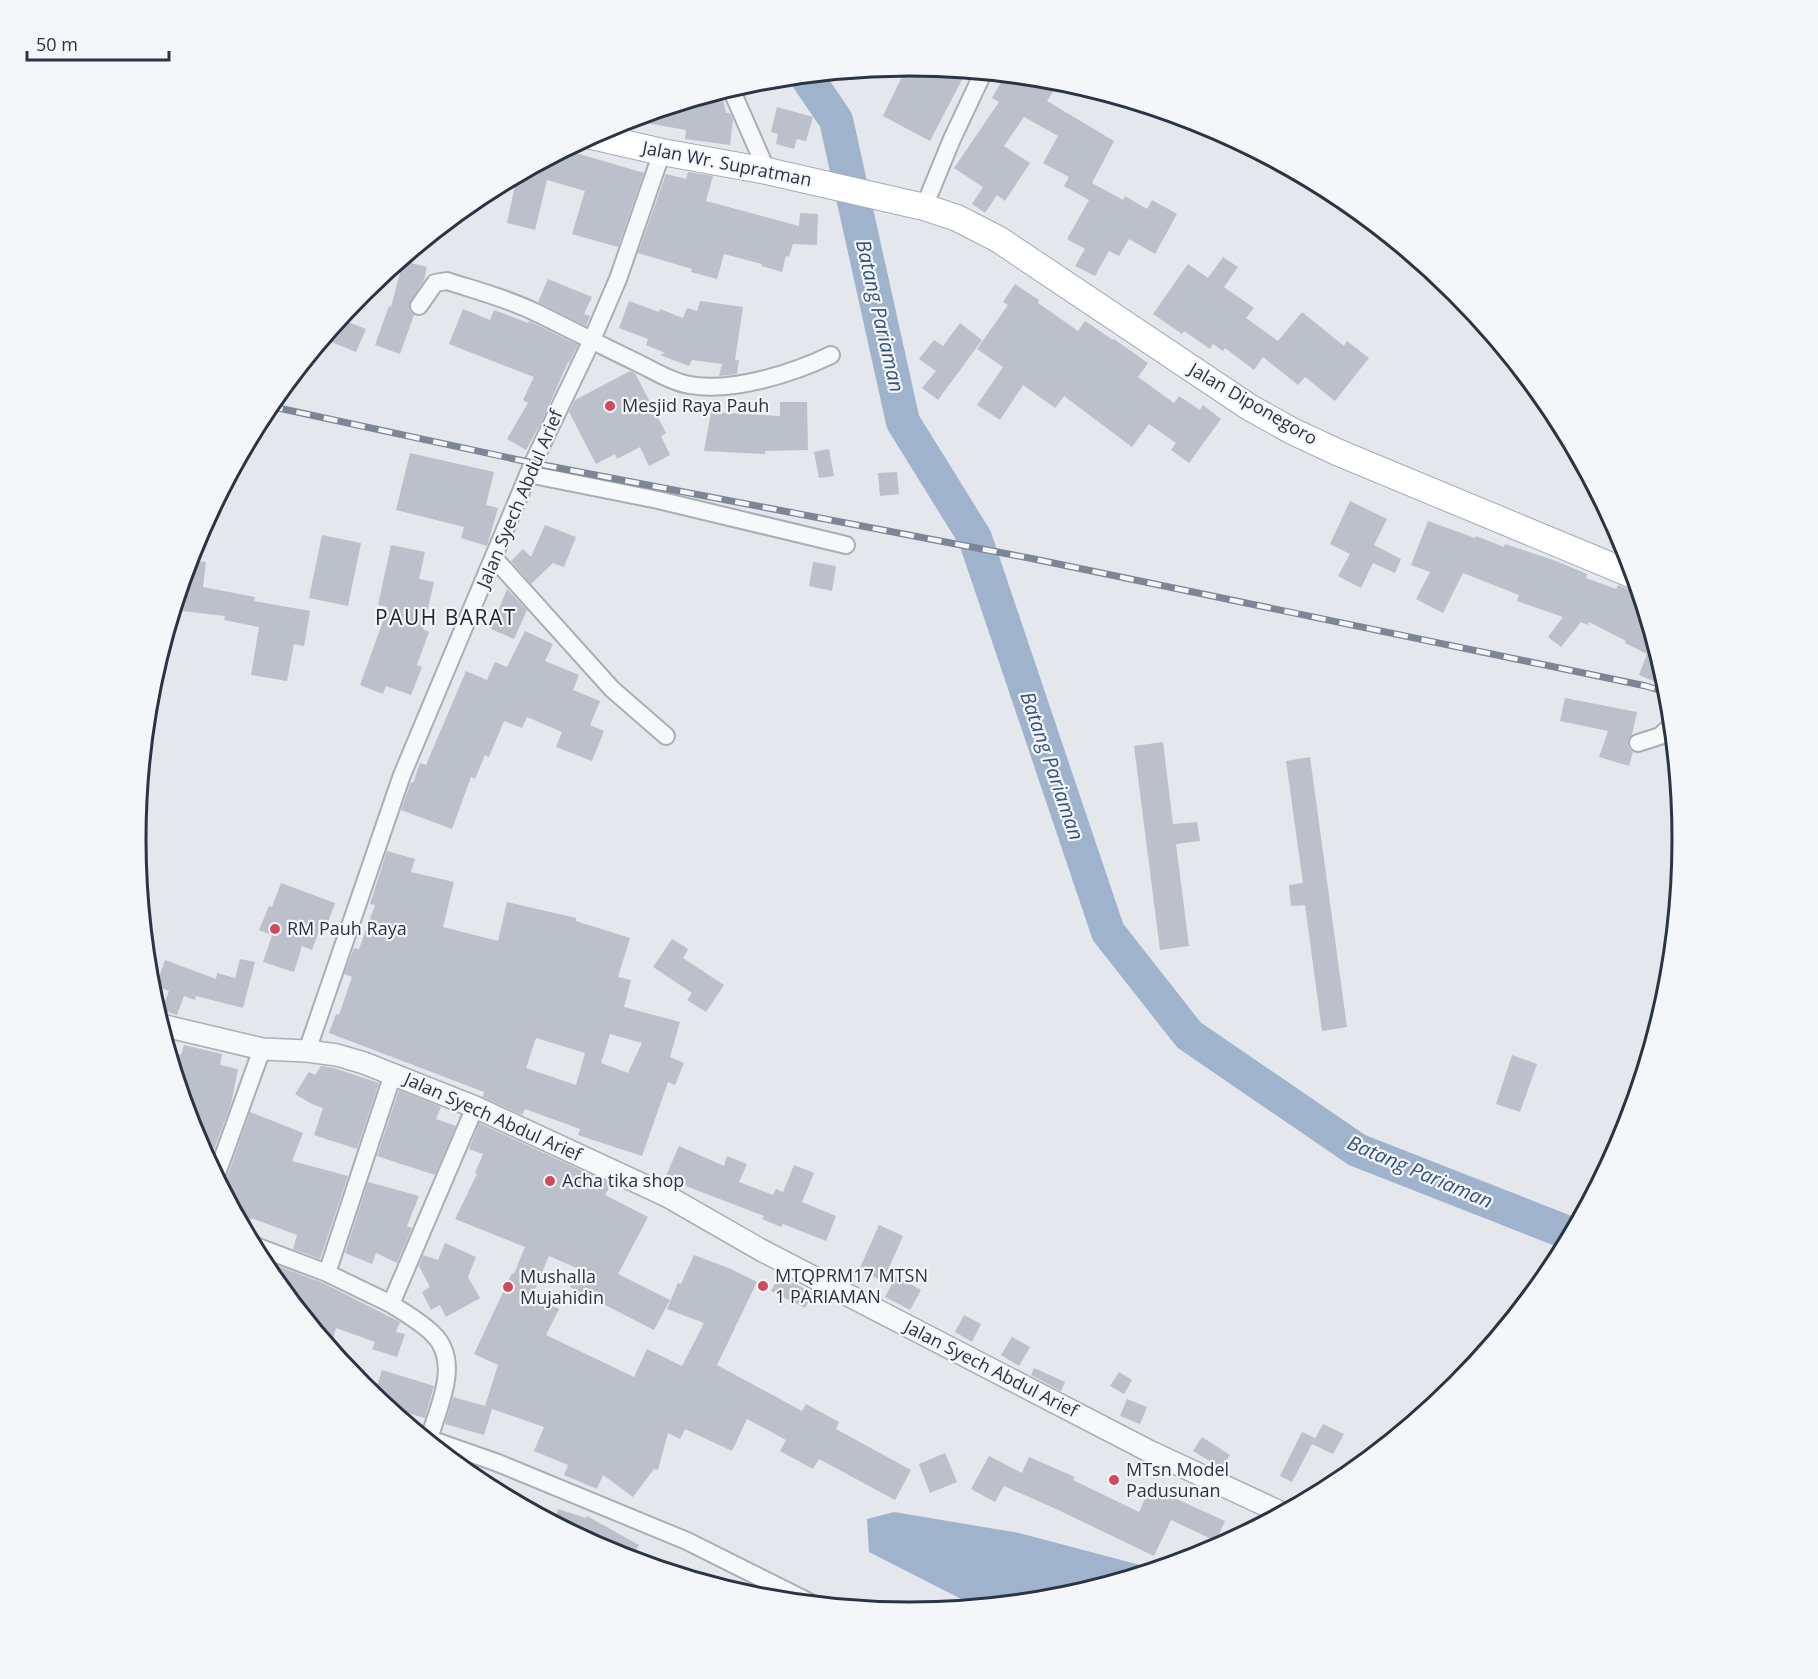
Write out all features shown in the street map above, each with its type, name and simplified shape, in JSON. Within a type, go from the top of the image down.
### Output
[{"type":"main road","name":"Jalan Wr. Supratman","points":[[607,139],[766,171],[892,200]]},
{"type":"main road","name":"Jalan Diponegoro","points":[[892,200],[957,218],[998,238],[1211,382],[1292,431],[1337,452],[1623,571]]},
{"type":"street","points":[[924,207],[980,80]]},
{"type":"street","points":[[734,97],[766,171]]},
{"type":"street","name":"Jalan Syech Abdul Arief","points":[[307,1051],[402,775],[528,474],[591,342],[618,279],[662,152]]},
{"type":"street","points":[[419,306],[435,283],[447,281],[518,304],[591,342],[682,383],[698,386],[728,385],[772,378],[804,368],[831,355]]},
{"type":"street","points":[[528,474],[658,500],[846,545]]},
{"type":"street","points":[[494,558],[612,689],[666,736]]},
{"type":"street","points":[[1638,743],[1664,733]]},
{"type":"street","name":"Jalan Syech Abdul Arief","points":[[170,1027],[262,1048],[337,1055],[393,1074],[475,1107],[667,1196],[761,1250],[1136,1445],[1273,1509]]},
{"type":"street","points":[[220,1166],[262,1048]]},
{"type":"street","points":[[327,1274],[393,1074]]},
{"type":"street","points":[[392,1304],[475,1107]]},
{"type":"street","points":[[267,1250],[327,1274],[392,1304],[435,1335],[443,1346],[448,1375],[428,1431]]},
{"type":"street","points":[[444,1444],[498,1463],[687,1541],[791,1593]]},
{"type":"water","points":[[894,1512],[1019,1533],[1142,1566],[1058,1588],[964,1600],[869,1552],[867,1519]]},
{"type":"building","points":[[902,76],[963,78],[930,141],[883,116]]},
{"type":"building","points":[[1001,82],[1054,90],[1047,101],[1114,141],[1092,183],[1123,200],[1125,196],[1147,209],[1152,200],[1177,214],[1155,254],[1129,239],[1119,256],[1109,251],[1095,276],[1075,266],[1085,249],[1067,239],[1089,200],[1064,186],[1069,177],[1043,163],[1058,136],[1024,117],[1004,146],[1030,163],[1005,201],[997,195],[985,213],[972,204],[983,187],[954,168],[999,102],[992,98]]},
{"type":"building","points":[[723,100],[726,113],[730,113],[733,120],[730,145],[685,139],[686,130],[648,123]]},
{"type":"building","points":[[777,107],[813,117],[806,141],[797,139],[794,149],[776,144],[778,134],[771,132]]},
{"type":"building","points":[[576,153],[644,173],[618,247],[572,234],[585,191],[547,180],[535,230],[507,223],[515,187]]},
{"type":"building","points":[[688,172],[713,176],[706,201],[799,226],[800,213],[818,214],[817,245],[793,244],[789,257],[786,256],[782,272],[724,254],[717,279],[638,253],[666,174],[686,179]]},
{"type":"building","points":[[1223,257],[1238,267],[1224,287],[1254,308],[1246,318],[1278,341],[1302,312],[1344,346],[1347,341],[1369,358],[1335,401],[1305,377],[1298,385],[1263,357],[1254,370],[1225,348],[1223,351],[1213,344],[1210,349],[1184,331],[1182,334],[1153,314],[1188,264],[1208,278]]},
{"type":"building","points":[[410,263],[427,267],[424,280],[409,305],[414,315],[400,354],[375,345],[389,306],[391,307],[400,271]]},
{"type":"building","points":[[548,279],[592,297],[584,314],[590,316],[586,326],[538,302]]},
{"type":"building","points":[[1015,284],[1078,331],[1085,321],[1148,363],[1138,377],[1174,403],[1179,396],[1200,410],[1203,405],[1221,419],[1189,463],[1171,450],[1176,443],[1149,424],[1132,447],[1064,396],[1055,408],[1023,385],[1000,420],[977,405],[1003,367],[977,349],[1008,305],[1003,302]]},
{"type":"building","points":[[629,301],[683,318],[687,308],[697,311],[700,301],[743,307],[735,360],[739,360],[737,374],[719,376],[722,364],[692,360],[689,366],[660,355],[665,353],[646,345],[648,339],[619,328]]},
{"type":"building","points":[[463,309],[490,320],[494,310],[528,323],[529,321],[578,345],[526,450],[507,439],[528,403],[523,400],[534,377],[449,344]]},
{"type":"building","points":[[348,322],[366,329],[356,352],[331,342]]},
{"type":"building","points":[[960,323],[982,340],[938,400],[922,388],[936,371],[919,359],[934,340],[943,346]]},
{"type":"building","points":[[630,371],[635,373],[666,433],[661,436],[670,455],[649,466],[640,447],[617,459],[615,454],[596,464],[569,412],[575,400]]},
{"type":"building","points":[[780,402],[807,402],[808,450],[765,451],[765,454],[704,451],[711,412],[780,416]]},
{"type":"building","points":[[829,449],[834,476],[819,478],[814,452]]},
{"type":"building","points":[[410,453],[494,472],[486,505],[498,508],[487,546],[461,538],[464,527],[396,510]]},
{"type":"building","points":[[897,472],[899,494],[880,496],[878,473]]},
{"type":"building","points":[[1350,501],[1387,519],[1374,545],[1401,559],[1395,573],[1373,563],[1361,588],[1338,576],[1350,554],[1330,544]]},
{"type":"building","points":[[1428,521],[1475,538],[1476,536],[1504,547],[1505,544],[1556,561],[1587,574],[1586,578],[1616,589],[1618,585],[1630,589],[1655,682],[1639,675],[1647,654],[1625,643],[1626,641],[1589,622],[1588,625],[1581,622],[1561,647],[1548,637],[1563,617],[1517,601],[1519,595],[1463,573],[1443,613],[1416,599],[1430,572],[1411,565]]},
{"type":"building","points":[[545,525],[576,537],[564,567],[553,563],[531,584],[511,561],[523,549],[531,557]]},
{"type":"building","points":[[322,535],[361,543],[348,606],[309,598]]},
{"type":"building","points":[[391,545],[425,552],[419,579],[434,582],[423,629],[429,632],[417,665],[422,667],[411,695],[386,686],[383,694],[360,685],[388,607],[378,605]]},
{"type":"building","points":[[199,561],[206,562],[203,587],[255,597],[254,601],[310,611],[304,646],[294,644],[287,681],[251,675],[259,627],[224,620],[225,616],[181,611]]},
{"type":"building","points":[[813,562],[836,566],[832,591],[809,586]]},
{"type":"building","points":[[507,589],[527,610],[514,639],[491,629]]},
{"type":"building","points":[[525,631],[553,644],[545,661],[579,675],[573,690],[600,701],[590,725],[604,731],[592,761],[556,747],[562,732],[527,717],[522,728],[504,721],[489,757],[485,755],[475,779],[471,777],[452,829],[401,810],[420,763],[426,765],[466,671],[487,680],[495,662],[507,667]]},
{"type":"building","points":[[1565,698],[1637,712],[1632,735],[1628,741],[1628,747],[1633,752],[1629,766],[1599,757],[1608,731],[1560,721]]},
{"type":"building","points":[[1163,742],[1173,824],[1197,822],[1200,841],[1176,844],[1189,946],[1160,950],[1134,746]]},
{"type":"building","points":[[1310,757],[1347,1027],[1322,1031],[1305,905],[1291,906],[1289,885],[1303,883],[1286,761]]},
{"type":"building","points":[[387,851],[415,859],[411,872],[454,882],[443,927],[498,941],[507,902],[576,918],[576,921],[630,938],[618,977],[631,980],[624,1007],[680,1022],[670,1057],[684,1063],[675,1085],[668,1082],[642,1156],[578,1135],[580,1129],[525,1109],[522,1115],[483,1097],[484,1092],[329,1033],[336,1014],[339,1015],[352,977],[344,974],[354,948],[359,949],[375,905],[370,904]],"holes":[[[610,1034],[642,1043],[628,1073],[601,1063]],[[536,1038],[585,1053],[576,1085],[526,1068]]]},
{"type":"building","points":[[281,883],[335,903],[327,925],[322,923],[312,950],[302,946],[294,972],[263,962],[272,935],[259,930],[269,906],[272,907]]},
{"type":"building","points":[[672,939],[688,949],[683,958],[724,985],[706,1012],[687,1000],[692,993],[653,967]]},
{"type":"building","points":[[240,959],[255,962],[243,1008],[196,996],[195,1000],[184,996],[177,1015],[166,1011],[164,1003],[169,991],[161,988],[159,977],[165,960],[216,979],[217,973],[235,978]]},
{"type":"building","points":[[184,1045],[222,1054],[220,1065],[238,1069],[231,1104],[213,1151],[186,1085],[177,1054],[181,1055]]},
{"type":"building","points":[[1512,1055],[1537,1064],[1520,1112],[1496,1104]]},
{"type":"building","points":[[321,1066],[379,1083],[357,1149],[314,1135],[323,1108],[295,1094],[309,1072],[315,1075]]},
{"type":"building","points":[[399,1090],[441,1107],[436,1119],[456,1126],[435,1175],[377,1156]]},
{"type":"building","points":[[250,1112],[303,1133],[292,1161],[348,1176],[320,1259],[293,1249],[297,1235],[251,1218],[250,1221],[248,1220],[226,1179]]},
{"type":"building","points":[[479,1123],[611,1184],[605,1195],[648,1217],[618,1274],[670,1300],[654,1330],[570,1287],[579,1269],[549,1256],[532,1296],[559,1309],[546,1335],[634,1377],[647,1349],[682,1366],[704,1323],[667,1309],[678,1283],[681,1284],[694,1255],[731,1269],[757,1282],[717,1365],[802,1411],[806,1404],[839,1422],[836,1429],[911,1470],[895,1500],[819,1459],[813,1469],[780,1451],[786,1440],[747,1419],[732,1451],[685,1429],[680,1439],[668,1433],[658,1470],[654,1469],[633,1497],[603,1475],[597,1489],[564,1475],[568,1465],[534,1451],[544,1427],[492,1409],[484,1435],[445,1424],[453,1397],[485,1406],[498,1365],[474,1354],[525,1247],[455,1219],[477,1174],[475,1173],[483,1154],[469,1149]]},
{"type":"building","points":[[679,1146],[724,1166],[727,1156],[747,1164],[739,1182],[773,1195],[776,1189],[783,1192],[794,1165],[814,1173],[802,1202],[836,1216],[826,1241],[783,1224],[781,1227],[762,1219],[764,1216],[665,1178]]},
{"type":"building","points":[[368,1182],[419,1196],[407,1226],[412,1228],[397,1263],[376,1253],[372,1264],[345,1253]]},
{"type":"building","points":[[879,1225],[903,1236],[883,1281],[859,1270]]},
{"type":"building","points":[[445,1243],[476,1257],[468,1277],[480,1298],[446,1317],[440,1305],[431,1310],[422,1292],[430,1287],[419,1266],[423,1255],[438,1260]]},
{"type":"building","points":[[277,1265],[323,1283],[400,1322],[396,1332],[405,1334],[397,1357],[372,1349],[375,1342],[336,1328],[332,1340]]},
{"type":"building","points":[[779,1276],[813,1293],[805,1308],[771,1291]]},
{"type":"building","points":[[896,1276],[921,1290],[910,1310],[885,1297]]},
{"type":"building","points":[[964,1315],[981,1324],[972,1342],[955,1332]]},
{"type":"building","points":[[1012,1337],[1030,1347],[1019,1366],[1001,1355]]},
{"type":"building","points":[[1034,1368],[1065,1382],[1061,1391],[1031,1375]]},
{"type":"building","points":[[382,1370],[434,1386],[425,1418],[405,1412],[377,1386]]},
{"type":"building","points":[[1119,1372],[1132,1380],[1124,1394],[1110,1386]]},
{"type":"building","points":[[1127,1399],[1147,1407],[1140,1424],[1120,1416]]},
{"type":"building","points":[[1323,1424],[1344,1434],[1333,1454],[1312,1444]]},
{"type":"building","points":[[1302,1432],[1315,1438],[1292,1482],[1280,1476]]},
{"type":"building","points":[[1202,1437],[1230,1455],[1221,1468],[1193,1451]]},
{"type":"building","points":[[945,1453],[957,1482],[930,1493],[919,1464]]},
{"type":"building","points":[[989,1456],[1022,1473],[1029,1457],[1075,1477],[1073,1480],[1139,1512],[1150,1487],[1225,1521],[1218,1536],[1212,1539],[1171,1520],[1154,1556],[1004,1486],[995,1502],[971,1489]]},
{"type":"building","points":[[558,1509],[586,1518],[587,1516],[639,1545],[636,1551],[556,1515]]},
{"type":"waterway","name":"Batang Pariaman","points":[[811,83],[836,120],[903,422],[975,538],[1108,932],[1189,1035],[1357,1150],[1564,1231]]},
{"type":"railway","points":[[280,408],[533,463],[1034,559],[1657,689]]},
{"type":"place","name":"Mesjid Raya Pauh","points":[[610,406]]},
{"type":"place","name":"RM Pauh Raya","points":[[275,929]]},
{"type":"place","name":"Acha tika shop","points":[[550,1181]]},
{"type":"place","name":"MTQPRM17 MTSN 1 PARIAMAN","points":[[763,1286]]},
{"type":"place","name":"Mushalla Mujahidin","points":[[508,1287]]},
{"type":"place","name":"MTsn Model Padusunan","points":[[1114,1480]]},
{"type":"district","name":"PAUH BARAT","points":[[446,618]]}]
